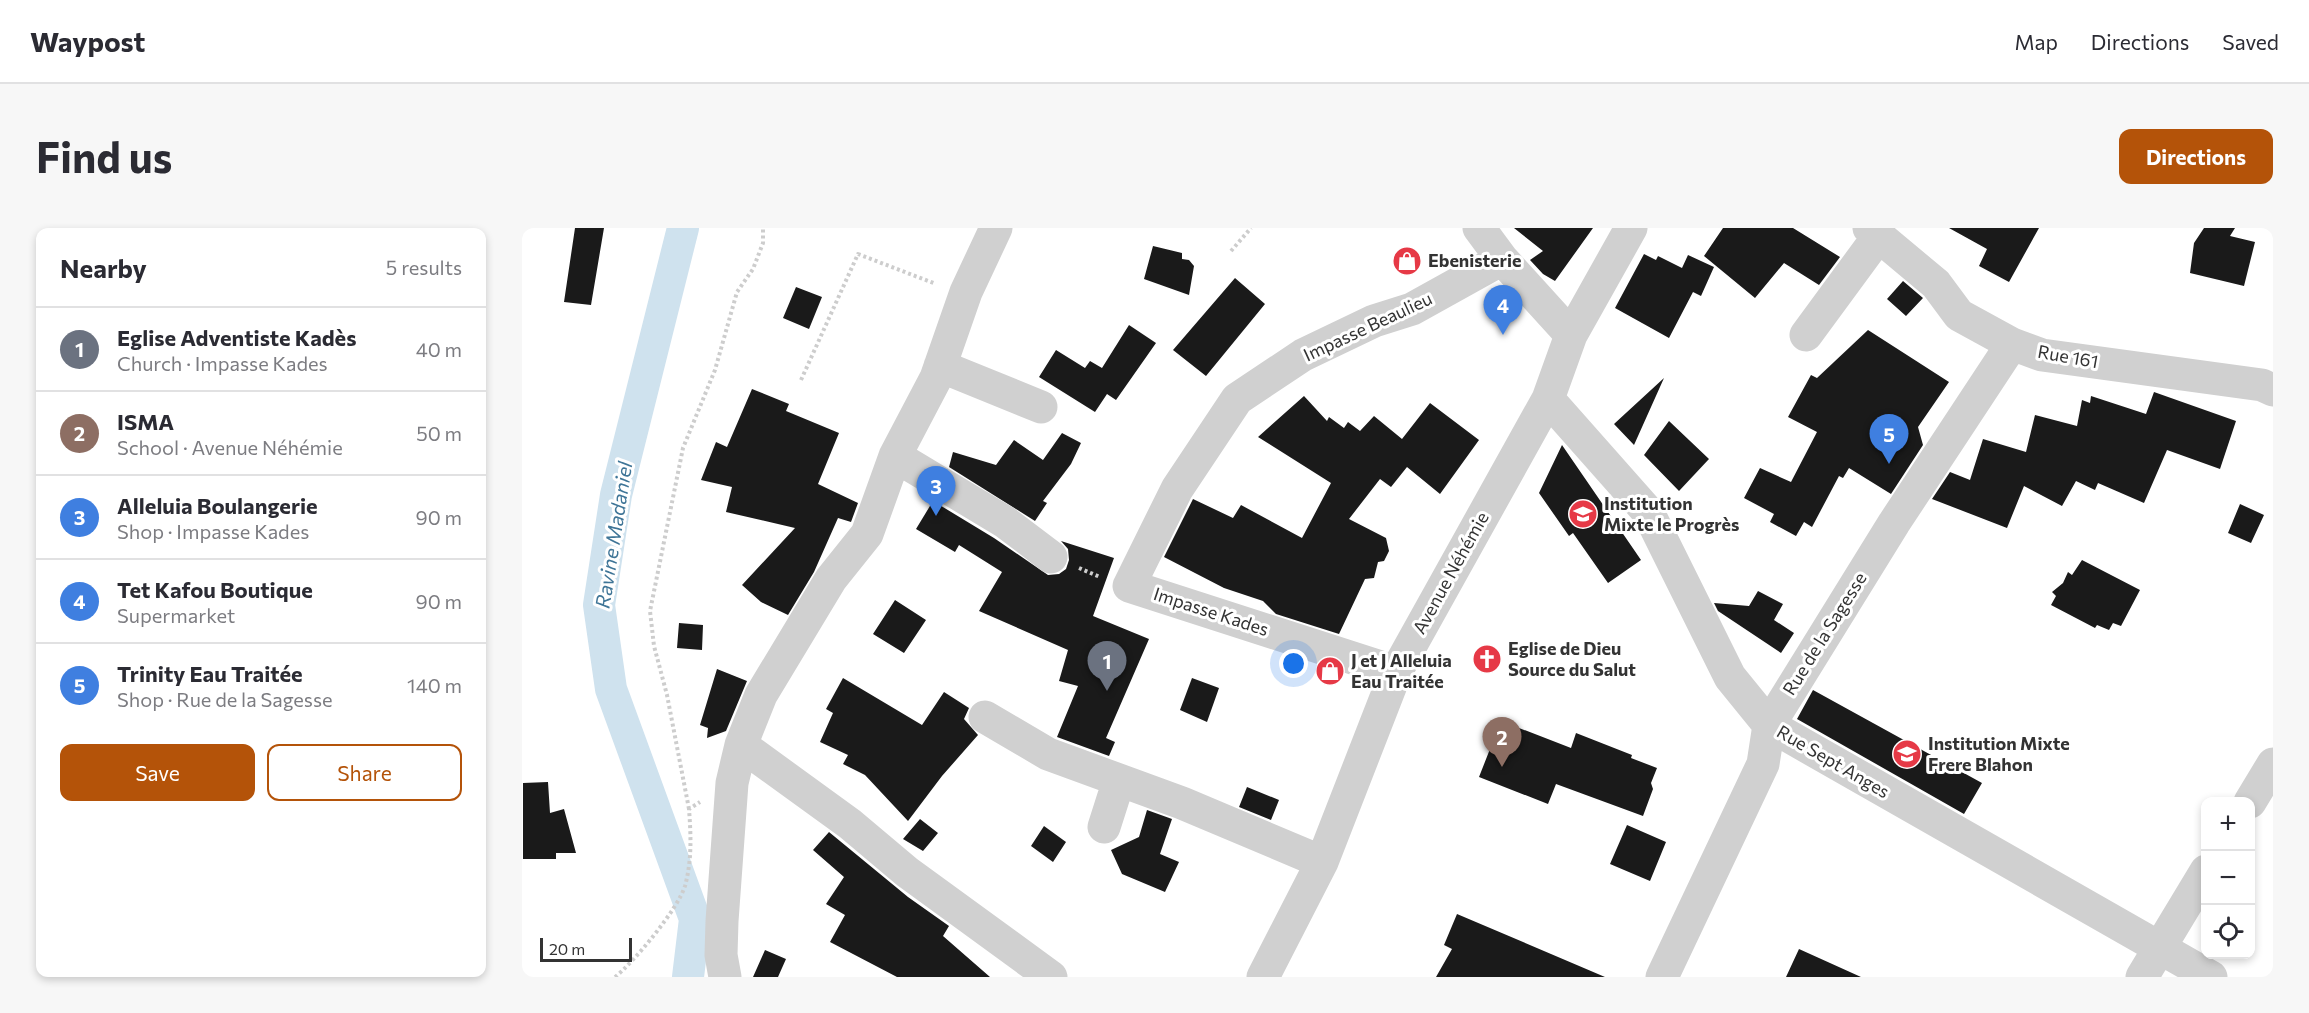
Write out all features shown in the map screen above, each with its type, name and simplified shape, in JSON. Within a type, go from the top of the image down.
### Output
[{"type":"street","points":[[725,977],[722,933],[732,783],[741,746],[760,695],[831,579],[867,534],[895,456],[940,366],[966,292],[996,228]]},
{"type":"street","points":[[1479,228],[1502,260],[1571,335]]},
{"type":"street","name":"Avenue Néhémie","points":[[1263,977],[1322,862],[1396,672],[1548,399],[1571,335],[1630,228]]},
{"type":"street","points":[[1806,335],[1874,232]]},
{"type":"street","name":"Rue 161","points":[[1874,232],[1936,284],[1959,315],[2012,344],[2042,355],[2269,378]]},
{"type":"street","name":"Impasse Beaulieu","points":[[1129,586],[1177,489],[1237,399],[1303,355],[1374,321],[1412,309],[1502,260]]},
{"type":"street","name":"Rue de la Sagesse","points":[[1662,977],[1763,764],[1768,725],[1894,523],[2012,344]]},
{"type":"street","points":[[940,366],[1041,407]]},
{"type":"street","name":"Rue Sept Anges","points":[[1548,399],[1648,512],[1730,677],[1768,725],[2211,977]]},
{"type":"street","points":[[895,456],[1005,522],[1051,556]]},
{"type":"street","name":"Impasse Kades","points":[[1129,586],[1396,672]]},
{"type":"street","points":[[985,717],[1048,754],[1182,803],[1322,862]]},
{"type":"street","points":[[741,746],[850,824],[907,872],[1051,977]]},
{"type":"street","points":[[2252,797],[2273,764]]},
{"type":"street","points":[[1104,827],[1119,780]]},
{"type":"street","points":[[2142,977],[2158,946],[2201,877]]},
{"type":"path","points":[[615,977],[632,963],[684,889],[692,848],[689,809],[667,695],[654,646],[650,611],[683,448],[715,370],[737,292],[753,269],[763,243],[763,228]]},
{"type":"path","points":[[1231,251],[1251,228]]},
{"type":"path","points":[[801,380],[858,254],[933,284],[966,292]]},
{"type":"path","points":[[1051,556],[1129,586]]},
{"type":"path","points":[[689,809],[732,783]]},
{"type":"building","points":[[575,228],[604,228],[591,305],[564,302]]},
{"type":"building","points":[[1514,228],[1593,228],[1555,281],[1543,274],[1530,260],[1543,251]]},
{"type":"building","points":[[1723,228],[1793,228],[1840,257],[1819,285],[1784,263],[1755,298],[1704,256]]},
{"type":"building","points":[[1949,228],[2039,228],[2009,282],[1979,266],[1987,249]]},
{"type":"building","points":[[2204,228],[2235,228],[2230,236],[2255,242],[2244,286],[2190,273],[2194,243]]},
{"type":"building","points":[[1153,246],[1182,253],[1182,259],[1189,260],[1194,266],[1189,295],[1144,279]]},
{"type":"building","points":[[1644,254],[1656,260],[1658,256],[1682,268],[1688,255],[1714,267],[1701,296],[1693,292],[1669,338],[1615,308]]},
{"type":"building","points":[[1235,278],[1265,304],[1206,376],[1173,350]]},
{"type":"building","points":[[1903,281],[1923,298],[1906,316],[1887,299]]},
{"type":"building","points":[[796,287],[822,297],[809,329],[783,318]]},
{"type":"building","points":[[1129,325],[1156,343],[1116,400],[1107,394],[1095,412],[1039,377],[1056,350],[1085,368],[1090,361],[1102,368]]},
{"type":"building","points":[[1868,330],[1949,382],[1918,427],[1923,445],[1891,494],[1849,468],[1843,478],[1839,476],[1812,527],[1804,522],[1796,536],[1770,522],[1774,514],[1744,498],[1760,468],[1791,482],[1817,432],[1788,417],[1811,375],[1817,378]]},
{"type":"building","points":[[1664,378],[1634,445],[1614,424]]},
{"type":"building","points":[[752,389],[789,404],[786,411],[839,433],[818,484],[858,503],[851,522],[838,518],[814,572],[788,615],[761,602],[742,585],[795,528],[726,512],[732,487],[701,480],[716,442],[727,447]]},
{"type":"building","points":[[2154,392],[2236,421],[2220,469],[2167,450],[2144,503],[2098,483],[2095,490],[2076,481],[2062,506],[2024,486],[2007,528],[1932,499],[1950,472],[1970,480],[1983,439],[2026,452],[2035,415],[2077,426],[2082,400],[2090,403],[2091,396],[2146,414]]},
{"type":"building","points":[[1304,396],[1327,421],[1329,417],[1344,428],[1348,422],[1360,431],[1374,416],[1402,439],[1430,403],[1479,440],[1440,494],[1407,467],[1391,487],[1380,479],[1349,519],[1386,538],[1389,551],[1384,561],[1378,562],[1374,578],[1365,579],[1339,634],[1276,614],[1263,601],[1224,588],[1164,557],[1193,499],[1233,518],[1241,505],[1302,538],[1331,483],[1258,437]]},
{"type":"building","points":[[1669,421],[1709,459],[1679,491],[1644,455]]},
{"type":"building","points":[[1062,433],[1081,443],[1071,464],[1043,501],[1047,503],[1035,521],[949,467],[953,452],[996,465],[1014,440],[1043,460]]},
{"type":"building","points":[[1562,445],[1641,560],[1608,583],[1573,533],[1569,536],[1539,493]]},
{"type":"building","points":[[933,501],[994,538],[1048,575],[1059,574],[1066,569],[1069,560],[1068,549],[1061,541],[1114,558],[1093,616],[1149,639],[1106,738],[1115,742],[1109,756],[1057,737],[1078,686],[1059,681],[1068,650],[979,611],[1002,572],[959,545],[955,552],[916,529]]},
{"type":"building","points":[[2240,504],[2264,515],[2251,543],[2228,533]]},
{"type":"building","points":[[2082,560],[2140,590],[2121,626],[2113,623],[2109,630],[2097,625],[2095,628],[2051,605],[2056,596],[2052,592],[2063,583],[2068,572],[2072,575]]},
{"type":"building","points":[[1758,591],[1783,604],[1774,620],[1794,633],[1781,653],[1718,611],[1714,603],[1749,606]]},
{"type":"building","points":[[895,600],[926,620],[904,653],[873,634]]},
{"type":"building","points":[[679,623],[703,625],[702,650],[677,648]]},
{"type":"building","points":[[717,669],[747,681],[726,731],[707,738],[708,728],[700,725]]},
{"type":"building","points":[[843,678],[922,725],[944,692],[969,708],[964,719],[978,735],[942,776],[908,821],[865,775],[843,764],[848,755],[820,742],[833,713],[826,709]]},
{"type":"building","points":[[1192,678],[1219,688],[1207,722],[1180,710]]},
{"type":"building","points":[[1813,690],[1982,783],[1964,814],[1797,719]]},
{"type":"building","points":[[1501,721],[1571,748],[1576,733],[1632,755],[1631,758],[1657,768],[1651,783],[1653,789],[1643,816],[1556,784],[1548,804],[1479,777]]},
{"type":"building","points":[[548,782],[550,813],[564,809],[576,853],[556,853],[556,859],[523,859],[523,783]]},
{"type":"building","points":[[1247,787],[1279,800],[1271,820],[1239,807]]},
{"type":"building","points":[[1147,810],[1172,819],[1160,854],[1179,862],[1165,892],[1122,874],[1111,850],[1139,837]]},
{"type":"building","points":[[920,819],[938,833],[923,851],[903,839]]},
{"type":"building","points":[[1627,825],[1666,842],[1650,881],[1610,864]]},
{"type":"building","points":[[1044,826],[1066,842],[1053,862],[1031,846]]},
{"type":"building","points":[[829,832],[908,897],[949,926],[943,936],[990,977],[897,977],[830,942],[845,915],[826,904],[844,877],[813,850]]},
{"type":"building","points":[[1457,914],[1605,977],[1436,977],[1452,949],[1444,945]]},
{"type":"building","points":[[1799,949],[1861,977],[1786,977]]},
{"type":"building","points":[[765,950],[786,959],[778,977],[753,977]]},
{"type":"waterway","name":"Ravine Madaniel","points":[[683,228],[616,495],[599,605],[611,689],[695,919],[688,977]]},
{"type":"place","name":"Ebenisterie","points":[[1407,261]]},
{"type":"place","name":"Tet Kafou Boutique","points":[[1503,335]]},
{"type":"place","name":"Trinity Eau Traitée","points":[[1889,464]]},
{"type":"place","name":"Institution Mixte le Progrès","points":[[1583,514]]},
{"type":"place","name":"Alleluia Boulangerie","points":[[936,516]]},
{"type":"place","name":"Eglise de Dieu Source du Salut","points":[[1487,659]]},
{"type":"place","name":"J et J Alleluia Eau Traitée","points":[[1330,671]]},
{"type":"place","name":"Eglise Adventiste Kadès","points":[[1107,691]]},
{"type":"place","name":"Institution Mixte Frere Blahon","points":[[1907,754]]},
{"type":"place","name":"ISMA","points":[[1502,767]]}]
